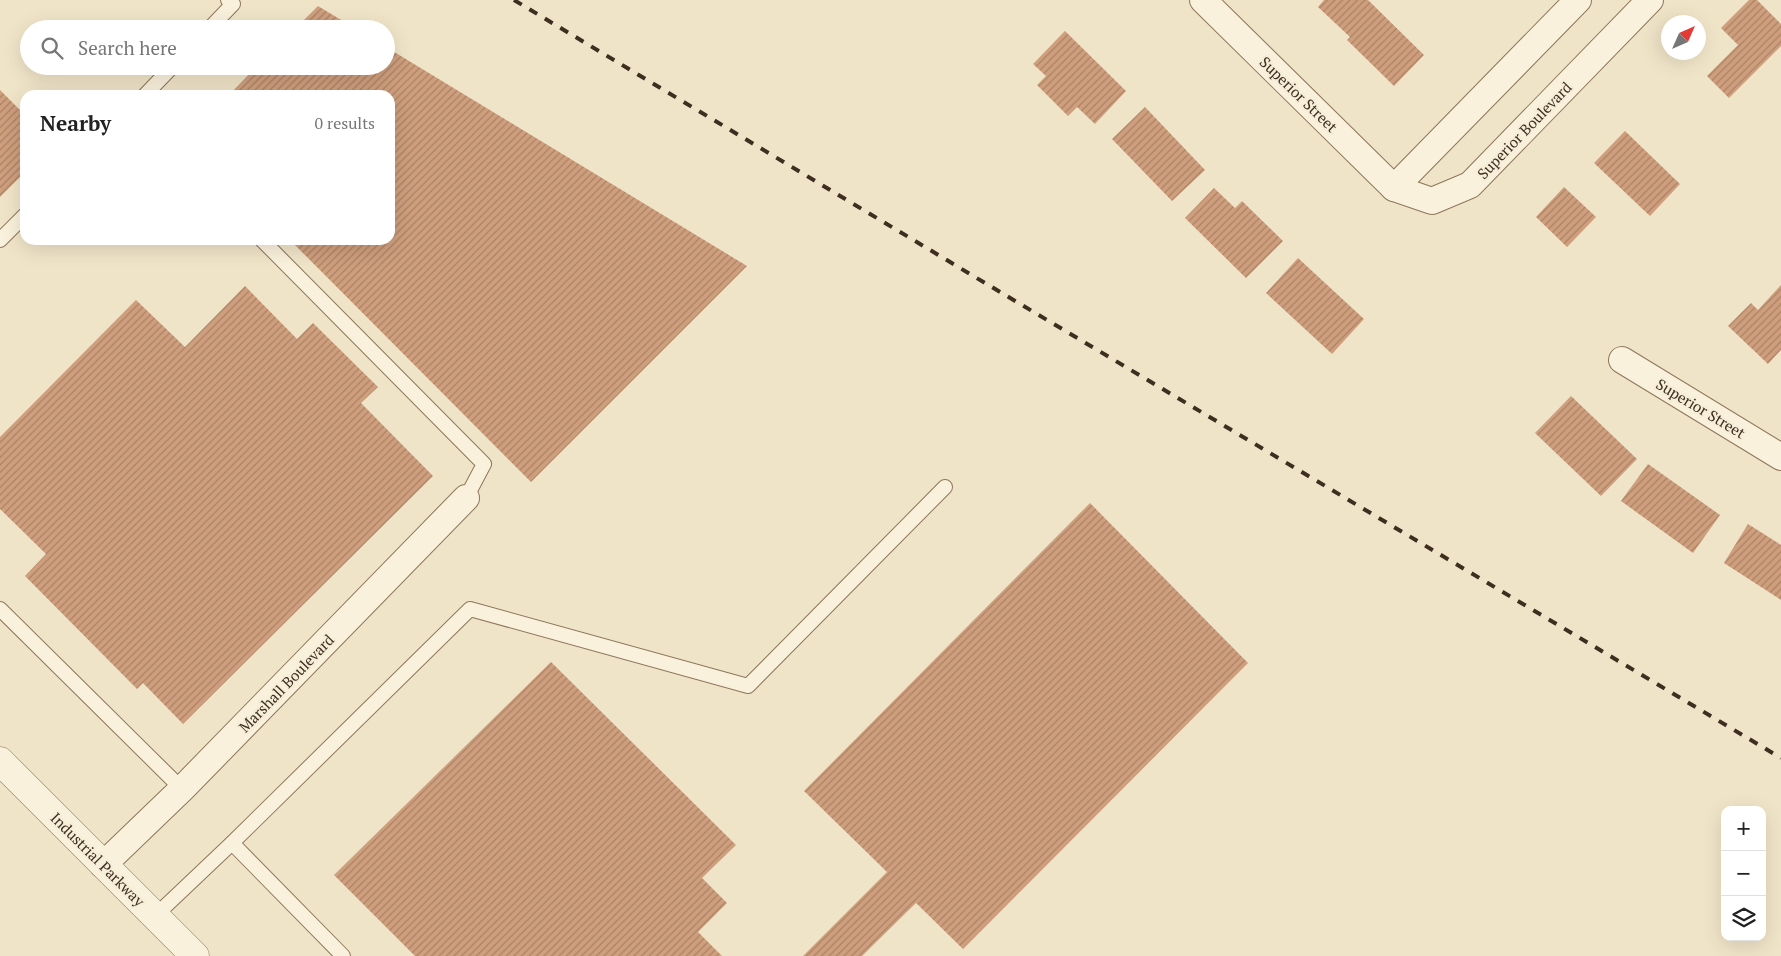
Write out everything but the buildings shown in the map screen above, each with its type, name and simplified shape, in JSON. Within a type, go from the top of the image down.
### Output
[{"type":"street","name":"Superior Street","points":[[1202,0],[1394,188]]},
{"type":"street","points":[[1394,188],[1578,0]]},
{"type":"street","name":"Superior Boulevard","points":[[1394,188],[1432,201],[1470,185],[1650,0]]},
{"type":"street","name":"Superior Street","points":[[1622,360],[1781,457]]},
{"type":"street","name":"Marshall Boulevard","points":[[104,865],[182,789],[466,498]]},
{"type":"street","name":"Industrial Parkway","points":[[0,761],[155,916],[189,954]]},
{"type":"lane","points":[[218,20],[233,4],[228,0]]},
{"type":"lane","points":[[150,90],[164,75]]},
{"type":"lane","points":[[0,240],[20,220]]},
{"type":"lane","points":[[267,245],[484,464],[466,498]]},
{"type":"lane","points":[[155,916],[470,609],[748,686],[945,487]]},
{"type":"lane","points":[[0,609],[182,789]]},
{"type":"lane","points":[[232,843],[343,956]]},
{"type":"railway","points":[[514,0],[1781,758]]}]
